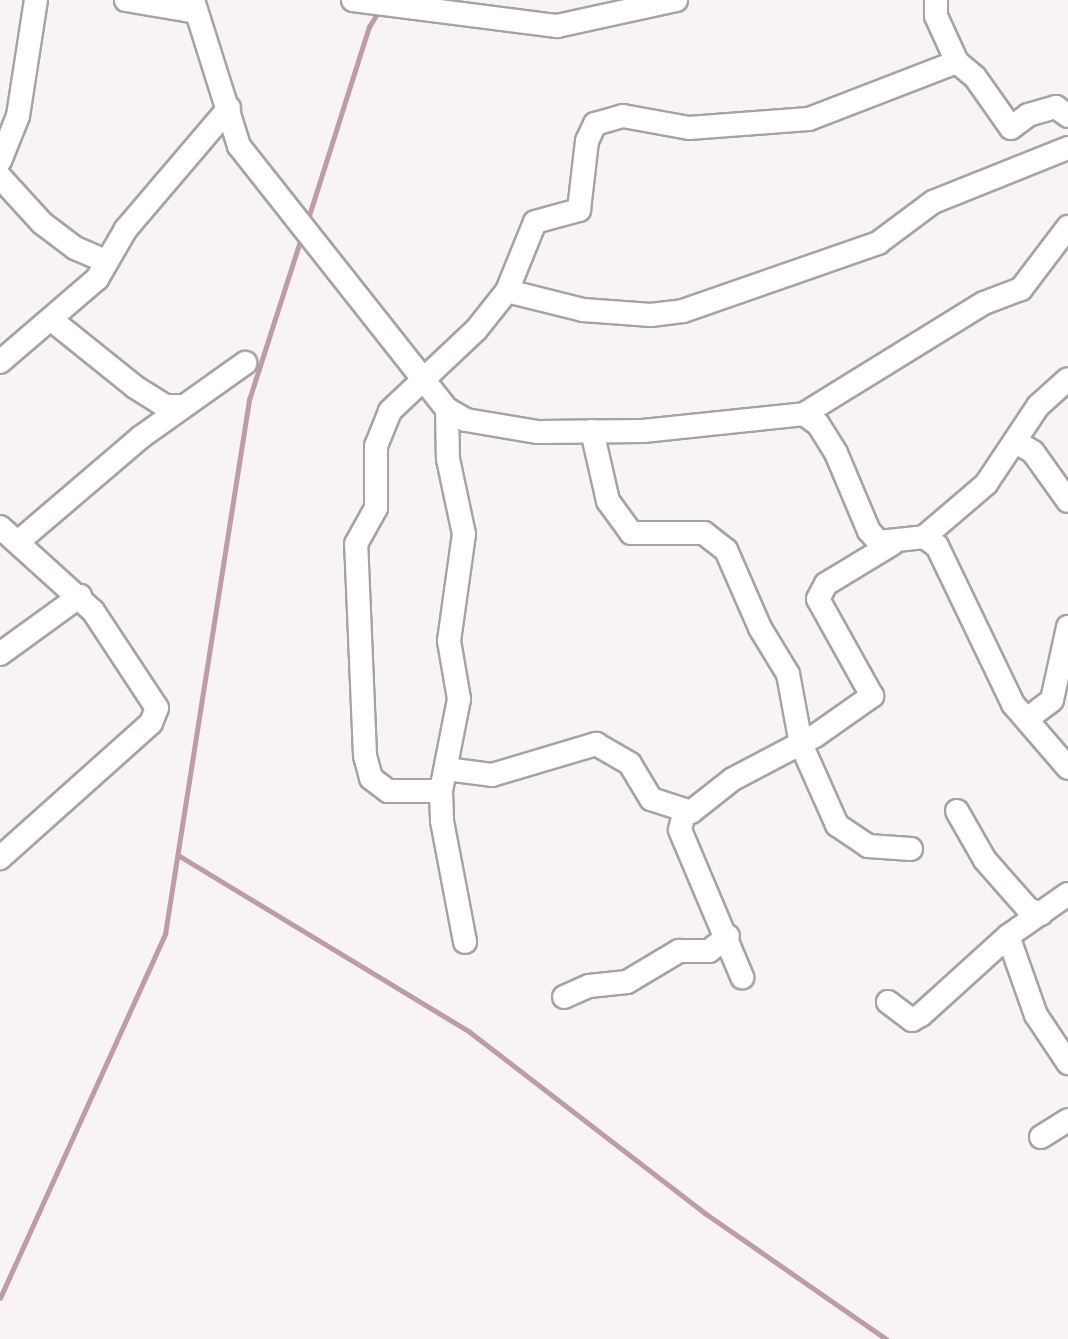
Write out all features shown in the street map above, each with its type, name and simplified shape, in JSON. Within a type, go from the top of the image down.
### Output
[{"type":"street","points":[[0,162],[18,116],[36,0]]},
{"type":"street","points":[[126,0],[192,5],[229,108],[239,146],[447,409],[466,420],[538,432],[592,431],[804,414],[984,303],[1021,289],[1068,227]]},
{"type":"street","points":[[353,0],[557,26],[676,0]]},
{"type":"street","points":[[936,0],[936,16],[957,62],[975,77],[1011,128],[1028,115],[1056,107],[1068,116]]},
{"type":"street","points":[[441,791],[388,791],[371,778],[358,669],[356,544],[376,508],[376,446],[390,411],[476,330],[507,291],[535,222],[579,210],[587,141],[595,124],[623,116],[689,128],[809,119],[957,62]]},
{"type":"street","points":[[0,363],[52,321],[97,279],[126,229],[229,108]]},
{"type":"street","points":[[507,291],[583,310],[651,315],[683,311],[878,243],[933,202],[1068,148]]},
{"type":"street","points":[[0,177],[42,223],[75,248],[106,261]]},
{"type":"street","points":[[52,321],[135,387],[166,406],[181,406]]},
{"type":"street","points":[[18,542],[181,406],[244,363]]},
{"type":"street","points":[[446,769],[492,775],[596,744],[630,764],[651,799],[684,813],[712,800],[748,770],[801,744],[872,696],[818,599],[826,584],[892,544],[924,537],[986,484],[1018,443],[1038,406],[1068,379]]},
{"type":"street","points":[[447,409],[448,459],[464,534],[449,642],[458,714],[441,791],[465,942]]},
{"type":"street","points":[[804,414],[818,424],[836,453],[869,531],[879,542],[892,544]]},
{"type":"street","points":[[592,431],[608,501],[631,533],[645,537],[679,531],[720,541],[788,674],[801,744],[837,825],[868,846],[911,849]]},
{"type":"street","points":[[1018,443],[1033,452],[1068,501]]},
{"type":"street","points":[[0,527],[80,596],[151,694],[156,716],[0,858]]},
{"type":"street","points":[[924,537],[951,566],[981,648],[1027,719],[1068,768]]},
{"type":"street","points":[[0,654],[80,596]]},
{"type":"street","points":[[1027,719],[1052,700],[1068,627]]},
{"type":"street","points":[[957,811],[985,860],[1028,909],[1041,914]]},
{"type":"street","points":[[684,813],[680,830],[728,936],[742,977]]},
{"type":"street","points":[[888,1002],[912,1020],[921,1015],[1008,936],[1068,892]]},
{"type":"street","points":[[564,997],[589,986],[627,982],[679,951],[709,951],[728,936]]},
{"type":"street","points":[[1008,936],[1036,1015],[1068,1063]]},
{"type":"street","points":[[1041,1137],[1068,1120]]},
{"type":"waterway","points":[[307,222],[369,27],[380,9]]},
{"type":"waterway","points":[[0,1298],[165,934],[249,400],[301,238]]},
{"type":"waterway","points":[[178,855],[470,1032],[705,1213],[886,1339]]}]
